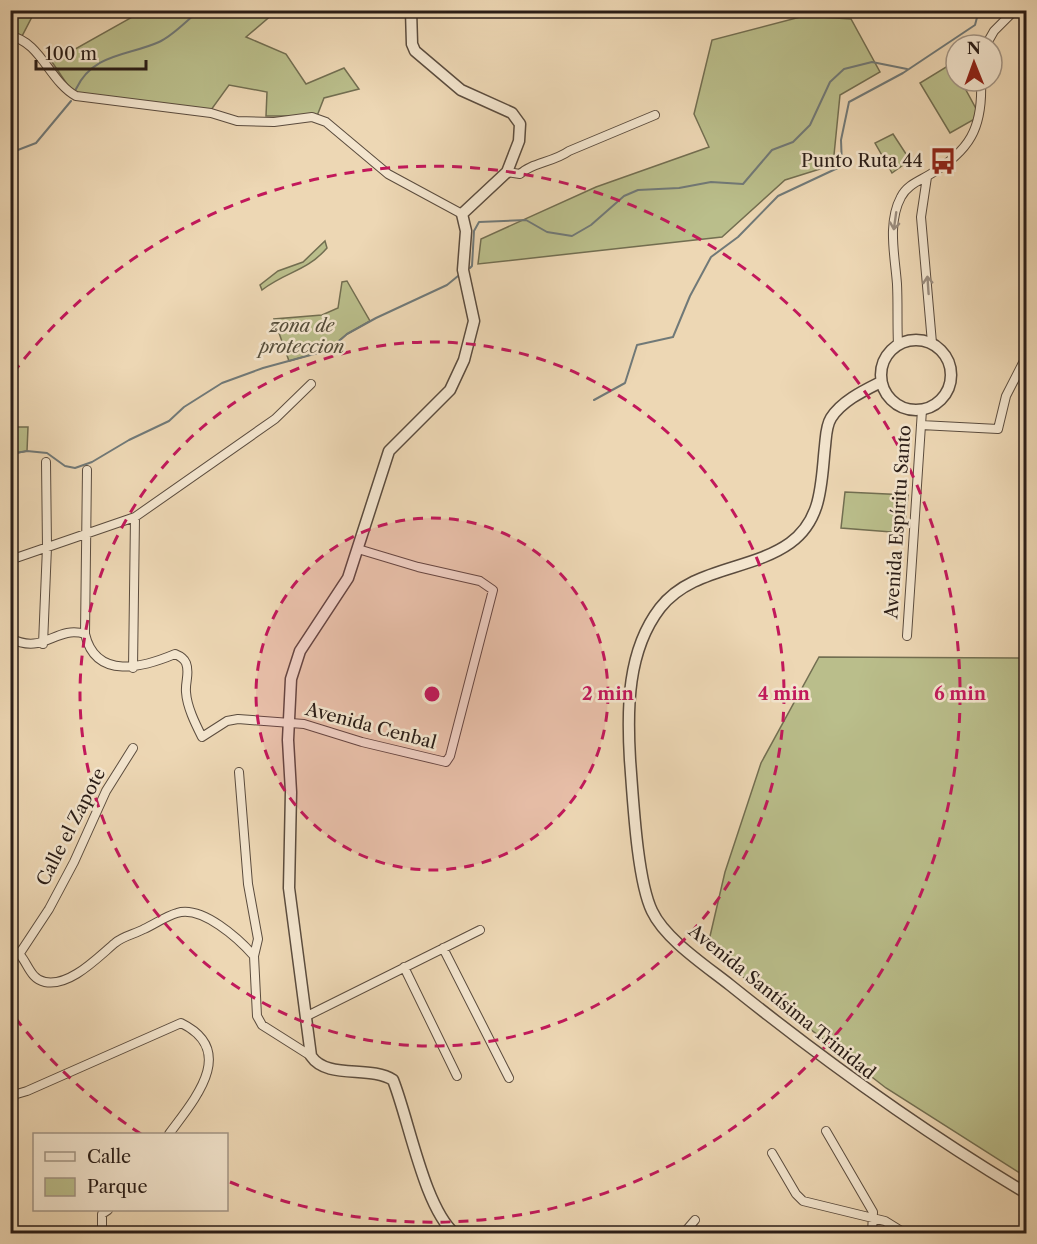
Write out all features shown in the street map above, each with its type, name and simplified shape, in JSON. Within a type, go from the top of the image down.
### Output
[{"type":"street","points":[[411,10],[412,44],[418,55],[461,90],[512,113],[519,121],[521,131],[519,141],[507,172],[462,214]]},
{"type":"street","points":[[993,33],[1015,10]]},
{"type":"street","points":[[10,36],[28,43],[64,90],[76,96],[151,104],[211,113],[237,120],[274,122],[312,117],[326,122],[388,174],[462,214],[466,231],[464,270],[474,321],[464,360],[450,390],[389,451],[358,549],[341,590],[296,660],[289,689],[289,888],[311,1056]]},
{"type":"street","points":[[898,344],[894,223],[902,195],[918,180],[927,177],[957,157],[976,129],[982,105],[982,93]]},
{"type":"street","points":[[507,172],[520,174],[526,169],[556,160],[569,151],[655,115]]},
{"type":"street","points":[[927,177],[921,217],[932,343]]},
{"type":"street","points":[[921,340],[932,343],[949,361],[951,379],[940,401],[922,410],[901,407],[885,392],[881,382],[881,366],[885,357],[898,344],[921,340]]},
{"type":"street","points":[[921,425],[998,429],[1006,396],[1026,357]]},
{"type":"street","name":"Avenida Santísima Trinidad","points":[[881,382],[848,402],[830,419],[820,500],[805,529],[789,544],[686,585],[659,609],[640,639],[632,680],[629,736],[643,873],[652,913],[687,951],[858,1084],[918,1127],[1026,1193]]},
{"type":"street","points":[[10,560],[135,517],[275,418],[310,384]]},
{"type":"street","name":"Avenida Espíritu Santo","points":[[907,636],[922,410]]},
{"type":"street","points":[[43,644],[47,547],[46,462]]},
{"type":"street","points":[[87,470],[85,634],[96,653],[108,665],[133,668],[176,654],[182,657],[186,662],[188,675],[186,691],[193,720],[202,737],[227,721],[238,719],[288,722]]},
{"type":"street","points":[[133,668],[135,517]]},
{"type":"street","name":"Avenida Cenbal","points":[[288,722],[304,723],[436,762],[446,762],[450,756],[494,590],[480,581],[418,567],[358,549]]},
{"type":"street","points":[[10,638],[22,644],[43,644],[64,633],[85,634]]},
{"type":"street","name":"Calle el Zapote","points":[[20,952],[49,909],[74,862],[106,791],[133,748]]},
{"type":"street","points":[[239,772],[248,884],[258,939],[254,956],[257,1016],[262,1025],[327,1068],[373,1074],[393,1080],[425,1180],[444,1221],[455,1233]]},
{"type":"street","points":[[10,948],[20,952],[31,974],[43,982],[54,982],[84,970],[118,940],[177,913],[189,911],[220,925],[254,956]]},
{"type":"street","points":[[307,1016],[480,930]]},
{"type":"street","points":[[443,948],[508,1078]]},
{"type":"street","points":[[404,967],[457,1076]]},
{"type":"street","points":[[10,1096],[27,1091],[181,1023],[194,1029],[207,1045],[209,1073],[170,1133]]},
{"type":"street","points":[[826,1131],[875,1218],[872,1233]]},
{"type":"street","points":[[772,1153],[793,1190],[802,1201],[875,1218],[893,1224],[906,1233]]},
{"type":"street","points":[[102,1233],[102,1214],[106,1211]]},
{"type":"street","points":[[683,1233],[696,1220]]},
{"type":"green space","points":[[10,11],[35,11],[21,38],[11,35]]},
{"type":"green space","points":[[135,11],[308,11],[273,14],[246,37],[286,54],[306,84],[344,68],[359,89],[324,98],[317,116],[266,116],[267,92],[229,85],[211,110],[73,93],[52,62],[136,15]]},
{"type":"green space","points":[[804,16],[851,19],[880,72],[840,95],[833,165],[785,180],[722,237],[478,264],[481,239],[596,187],[709,147],[694,114],[712,40]]},
{"type":"green space","points":[[944,68],[944,93],[968,93],[980,116],[950,133],[920,83]]},
{"type":"green space","points":[[893,134],[910,160],[892,173],[875,143]]},
{"type":"green space","name":"zona de proteccion","points":[[325,241],[327,248],[312,262],[262,290],[260,285],[278,271],[303,262]]},
{"type":"green space","name":"zona de proteccion","points":[[347,281],[370,321],[347,334],[327,350],[289,361],[274,319],[322,315],[338,308],[342,282]]},
{"type":"green space","points":[[11,427],[28,427],[27,451],[11,454]]},
{"type":"green space","points":[[845,492],[908,495],[904,533],[841,528]]},
{"type":"green space","points":[[819,657],[1026,658],[1026,1177],[886,1088],[707,949],[725,872],[761,763]]},
{"type":"waterway","points":[[76,89],[92,68],[112,57],[147,47],[164,39],[200,10]]},
{"type":"waterway","points":[[594,400],[625,383],[637,345],[673,337],[690,296],[711,257],[738,237],[778,196],[842,166],[841,140],[849,102],[903,73],[975,25],[979,10]]},
{"type":"waterway","points":[[470,268],[474,231],[479,222],[526,220],[547,232],[572,236],[591,225],[624,196],[638,190],[679,188],[711,182],[743,184],[772,150],[793,142],[810,125],[830,82],[844,69],[872,62],[907,69]]},
{"type":"waterway","points":[[10,153],[36,143],[71,101]]},
{"type":"waterway","points":[[10,454],[27,451],[47,453],[65,466],[75,468],[92,462],[129,440],[169,421],[184,407],[222,383],[263,368],[329,350],[347,334],[447,285],[458,276]]},
{"type":"place","name":"Punto Ruta 44","points":[[943,161]]}]
